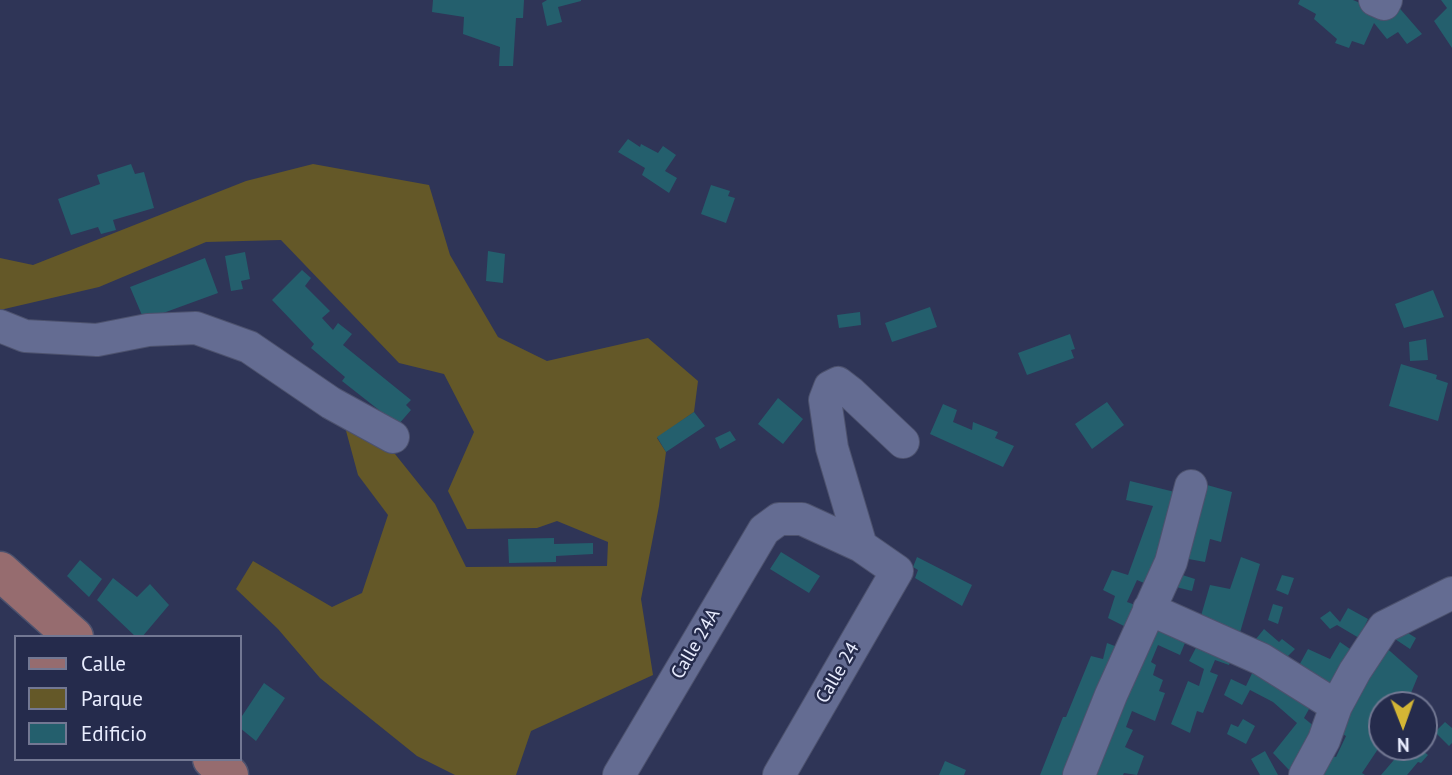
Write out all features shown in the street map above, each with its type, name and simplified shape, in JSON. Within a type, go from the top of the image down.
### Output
[{"type":"main road","points":[[0,571],[72,635]]},
{"type":"main road","points":[[214,761],[229,775]]},
{"type":"street","points":[[1375,0],[1384,4],[1387,0]]},
{"type":"street","points":[[0,326],[25,336],[97,340],[148,330],[196,328],[249,347],[331,403],[393,436]]},
{"type":"street","points":[[861,546],[832,448],[825,400],[830,387],[838,383],[903,442]]},
{"type":"street","points":[[1079,775],[1111,695],[1171,562],[1191,486]]},
{"type":"street","name":"Calle 24A","points":[[620,775],[764,530],[779,519],[802,519],[861,546]]},
{"type":"street","name":"Calle 24","points":[[779,775],[897,571],[861,546]]},
{"type":"street","points":[[1305,775],[1324,740],[1336,706],[1354,671],[1384,627],[1452,593]]},
{"type":"street","points":[[1149,609],[1261,659],[1336,706]]},
{"type":"green space","points":[[313,164],[429,185],[450,255],[498,337],[547,361],[648,338],[698,381],[694,412],[657,438],[666,452],[659,506],[641,599],[653,675],[531,731],[516,775],[455,775],[417,756],[320,678],[278,629],[236,589],[253,561],[332,607],[362,593],[388,515],[358,475],[345,427],[395,454],[435,504],[466,567],[607,566],[608,542],[557,521],[537,528],[467,529],[448,491],[474,432],[444,374],[399,363],[281,240],[206,242],[99,287],[0,310],[0,258],[33,265],[246,181]]},
{"type":"building","points":[[433,0],[524,0],[523,18],[516,18],[513,66],[499,66],[500,47],[463,34],[464,17],[432,12]]},
{"type":"building","points":[[547,0],[581,1],[558,7],[562,22],[547,26],[542,3]]},
{"type":"building","points":[[1300,0],[1353,0],[1382,12],[1395,3],[1422,34],[1407,44],[1398,32],[1387,39],[1374,23],[1364,45],[1352,41],[1349,48],[1335,43],[1337,39],[1314,19],[1316,14],[1298,4]]},
{"type":"building","points":[[1441,0],[1452,0],[1452,48],[1434,21],[1447,8]]},
{"type":"building","points":[[628,139],[640,147],[641,144],[658,153],[663,146],[676,155],[665,171],[677,178],[669,193],[642,175],[645,168],[618,152]]},
{"type":"building","points":[[131,164],[135,174],[144,172],[154,208],[113,220],[116,230],[101,234],[98,227],[71,235],[58,199],[100,184],[97,175]]},
{"type":"building","points":[[711,185],[730,191],[728,196],[735,198],[726,223],[701,214]]},
{"type":"building","points":[[488,251],[505,254],[503,283],[486,281]]},
{"type":"building","points":[[245,252],[250,279],[241,281],[243,289],[231,291],[225,256]]},
{"type":"building","points":[[205,258],[218,293],[144,320],[130,287]]},
{"type":"building","points":[[302,270],[311,278],[305,286],[330,311],[322,318],[333,330],[338,323],[352,334],[343,345],[411,400],[406,405],[411,410],[398,425],[342,381],[345,377],[311,348],[314,344],[272,300]]},
{"type":"building","points":[[1433,290],[1444,317],[1404,328],[1395,304]]},
{"type":"building","points":[[930,307],[937,327],[892,342],[885,323]]},
{"type":"building","points":[[860,312],[861,325],[839,328],[837,315]]},
{"type":"building","points":[[1070,334],[1075,349],[1071,350],[1074,358],[1027,375],[1018,353]]},
{"type":"building","points":[[1426,339],[1428,360],[1410,361],[1409,342]]},
{"type":"building","points":[[1401,364],[1437,375],[1436,379],[1448,383],[1438,421],[1389,406]]},
{"type":"building","points":[[778,398],[803,419],[783,444],[758,424]]},
{"type":"building","points":[[1107,402],[1124,425],[1092,449],[1075,424]]},
{"type":"building","points":[[943,404],[957,410],[953,422],[972,430],[973,422],[998,432],[995,438],[1014,446],[1003,467],[930,434]]},
{"type":"building","points":[[694,412],[705,426],[666,452],[657,437]]},
{"type":"building","points":[[730,431],[736,440],[720,449],[715,438]]},
{"type":"building","points":[[1130,481],[1179,493],[1151,586],[1137,580],[1127,602],[1141,607],[1132,630],[1108,618],[1115,596],[1103,590],[1112,570],[1128,575],[1153,506],[1126,500]]},
{"type":"building","points":[[1200,483],[1232,492],[1221,542],[1210,539],[1205,562],[1183,558]]},
{"type":"building","points":[[554,538],[554,544],[593,543],[593,554],[556,556],[556,562],[509,563],[508,539]]},
{"type":"building","points":[[781,552],[820,576],[809,593],[770,569]]},
{"type":"building","points":[[917,557],[972,585],[962,606],[915,578],[918,570],[913,567]]},
{"type":"building","points":[[1241,557],[1260,564],[1239,636],[1198,626],[1210,585],[1230,589]]},
{"type":"building","points":[[80,560],[102,579],[89,597],[67,576]]},
{"type":"building","points":[[1176,573],[1195,579],[1192,591],[1172,586]]},
{"type":"building","points":[[1282,575],[1294,578],[1288,595],[1276,590]]},
{"type":"building","points":[[113,578],[137,597],[150,584],[169,605],[144,635],[134,635],[97,600]]},
{"type":"building","points":[[1273,604],[1283,607],[1278,624],[1268,620]]},
{"type":"building","points":[[1348,608],[1368,619],[1359,638],[1337,625],[1330,629],[1320,618],[1330,611],[1340,622]]},
{"type":"building","points":[[1152,617],[1187,638],[1180,655],[1158,645],[1151,662],[1156,665],[1153,675],[1163,680],[1159,691],[1165,693],[1155,721],[1132,711],[1126,727],[1133,730],[1125,747],[1144,756],[1137,775],[1087,775]]},
{"type":"building","points":[[1398,627],[1416,638],[1410,649],[1392,637]]},
{"type":"building","points":[[1264,629],[1279,642],[1282,639],[1295,649],[1284,660],[1256,639]]},
{"type":"building","points":[[1199,642],[1232,656],[1229,665],[1215,660],[1210,672],[1218,675],[1203,713],[1197,711],[1190,733],[1171,724],[1188,681],[1199,686],[1204,669],[1189,661]]},
{"type":"building","points":[[1340,642],[1350,649],[1328,690],[1296,671],[1308,649],[1330,659]]},
{"type":"building","points":[[1107,643],[1120,648],[1071,775],[1040,775],[1091,656],[1103,659]]},
{"type":"building","points":[[1382,644],[1418,676],[1412,691],[1368,691],[1370,761],[1362,773],[1365,775],[1319,775],[1327,755],[1336,757],[1346,736],[1337,731]]},
{"type":"building","points":[[1255,667],[1313,702],[1304,718],[1315,727],[1307,751],[1289,770],[1273,753],[1297,723],[1273,702],[1250,690],[1242,705],[1224,695],[1231,679],[1246,686]]},
{"type":"building","points":[[264,683],[285,698],[256,741],[242,730],[242,716]]},
{"type":"building","points":[[1243,719],[1255,726],[1246,744],[1227,734],[1231,724],[1238,727]]},
{"type":"building","points":[[1445,722],[1452,728],[1452,743],[1449,746],[1438,735],[1438,729]]},
{"type":"building","points":[[1265,751],[1278,775],[1260,775],[1251,759]]},
{"type":"building","points":[[945,761],[966,770],[964,775],[939,775]]},
{"type":"building","points":[[1393,761],[1423,761],[1418,762],[1407,775],[1381,775]]}]
